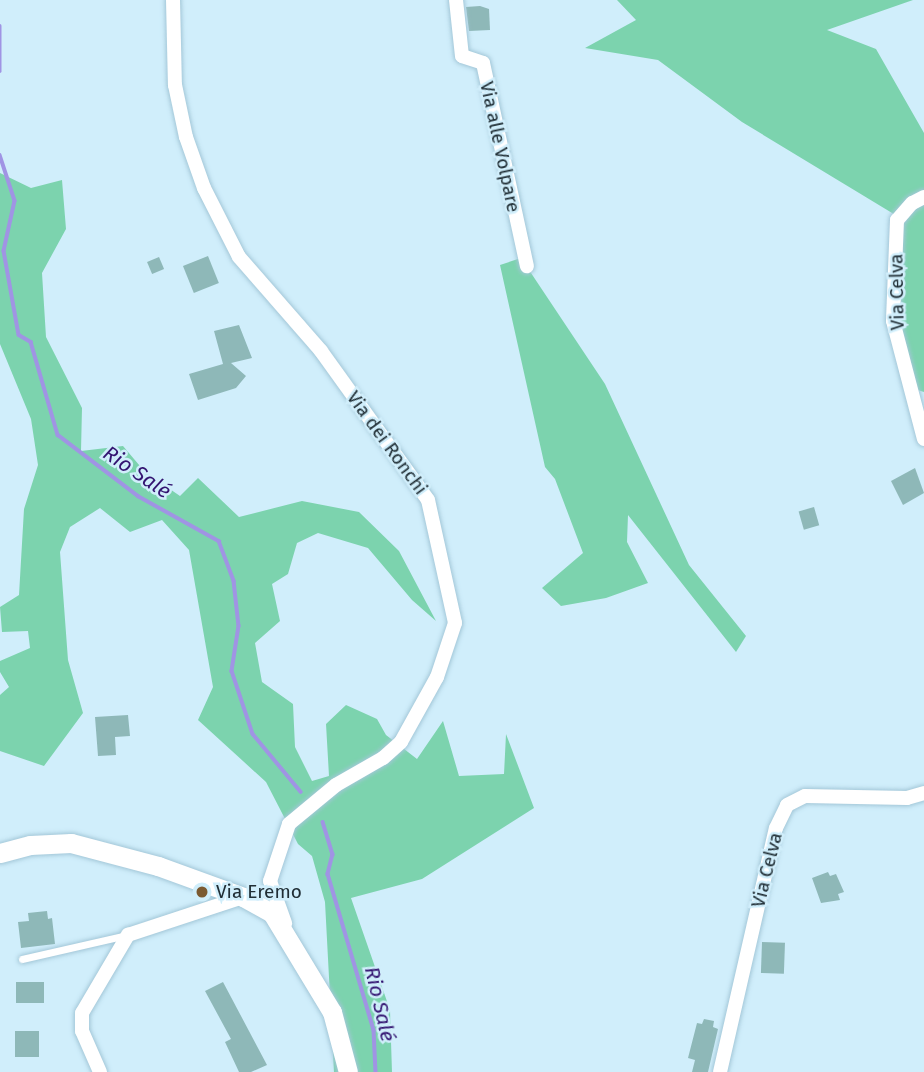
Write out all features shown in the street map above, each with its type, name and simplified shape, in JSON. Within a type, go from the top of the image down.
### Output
[{"type":"street","name":"Via dei Ronchi","points":[[173,0],[176,85],[186,136],[204,188],[239,257],[321,351],[428,500],[456,623],[437,677],[401,742],[383,758],[336,785],[289,824],[270,881],[292,941]]},
{"type":"street","name":"Via alle Volpare","points":[[456,0],[461,56],[483,63],[527,266]]},
{"type":"street","name":"Via Celva","points":[[924,197],[912,203],[897,220],[893,321],[924,439]]},
{"type":"street","name":"Via Celva","points":[[720,1072],[776,828],[787,805],[805,796],[907,798],[924,793]]},
{"type":"street","points":[[0,853],[30,845],[71,843],[158,866],[243,897],[272,913],[292,941],[332,1012],[348,1072]]},
{"type":"street","points":[[100,1072],[82,1031],[82,1013],[128,935],[243,897]]},
{"type":"lane","points":[[22,959],[128,935]]},
{"type":"green space","points":[[617,0],[913,0],[827,30],[876,49],[924,133],[924,392],[911,388],[899,321],[902,219],[742,122],[658,60],[585,48],[636,20]]},
{"type":"green space","points":[[0,173],[31,188],[62,180],[66,229],[42,273],[46,337],[82,408],[81,451],[123,446],[145,472],[180,496],[198,478],[239,517],[302,501],[359,512],[399,551],[436,621],[412,600],[368,548],[318,533],[297,543],[288,574],[272,584],[280,621],[255,643],[262,682],[293,704],[295,747],[312,781],[329,776],[326,724],[346,705],[377,719],[386,735],[417,759],[443,721],[459,776],[504,774],[506,734],[534,808],[422,879],[351,898],[390,1010],[392,1072],[334,1072],[325,902],[312,856],[298,844],[266,782],[198,720],[213,687],[189,550],[162,520],[130,532],[100,508],[70,527],[60,552],[68,660],[83,713],[44,766],[0,751],[0,695],[9,687],[0,672],[0,661],[30,648],[28,631],[2,632],[0,607],[19,595],[24,509],[38,465],[31,419],[0,344]]},
{"type":"green space","points":[[521,258],[605,384],[689,565],[746,636],[736,652],[628,515],[627,542],[648,583],[606,598],[561,606],[542,588],[583,553],[555,479],[545,467],[500,265]]},
{"type":"building","points":[[480,6],[489,9],[490,30],[469,31],[466,7]]},
{"type":"building","points":[[208,256],[219,283],[194,293],[183,266]]},
{"type":"building","points":[[159,257],[164,269],[152,274],[147,262]]},
{"type":"building","points":[[239,325],[252,358],[231,363],[246,376],[236,388],[198,400],[189,374],[223,364],[214,331]]},
{"type":"building","points":[[915,468],[924,493],[903,505],[891,481]]},
{"type":"building","points":[[814,507],[819,525],[804,530],[799,511]]},
{"type":"building","points":[[128,715],[130,736],[115,737],[116,755],[98,756],[95,717]]},
{"type":"building","points":[[828,872],[830,876],[836,874],[844,892],[838,894],[840,900],[821,903],[812,878]]},
{"type":"building","points":[[47,911],[48,919],[52,918],[55,944],[21,948],[18,922],[29,921],[28,913]]},
{"type":"building","points":[[762,942],[785,943],[784,974],[761,973]]},
{"type":"building","points":[[16,982],[44,982],[44,1003],[16,1003]]},
{"type":"building","points":[[223,982],[267,1065],[251,1072],[239,1072],[225,1042],[231,1039],[205,991]]},
{"type":"building","points":[[704,1019],[714,1021],[713,1027],[718,1029],[708,1072],[692,1072],[695,1060],[688,1058],[697,1023],[702,1024]]},
{"type":"building","points":[[15,1031],[39,1031],[39,1057],[15,1057]]},
{"type":"waterway","name":"Rio Salé","points":[[0,26],[0,71]]},
{"type":"waterway","name":"Rio Salé","points":[[0,155],[15,201],[4,251],[19,335],[31,342],[58,435],[138,496],[219,541],[234,581],[239,626],[232,671],[253,734],[301,792]]},
{"type":"waterway","name":"Rio Salé","points":[[323,822],[333,854],[328,874],[374,1030],[376,1072]]},
{"type":"place","name":"Via Eremo","points":[[202,892]]}]
